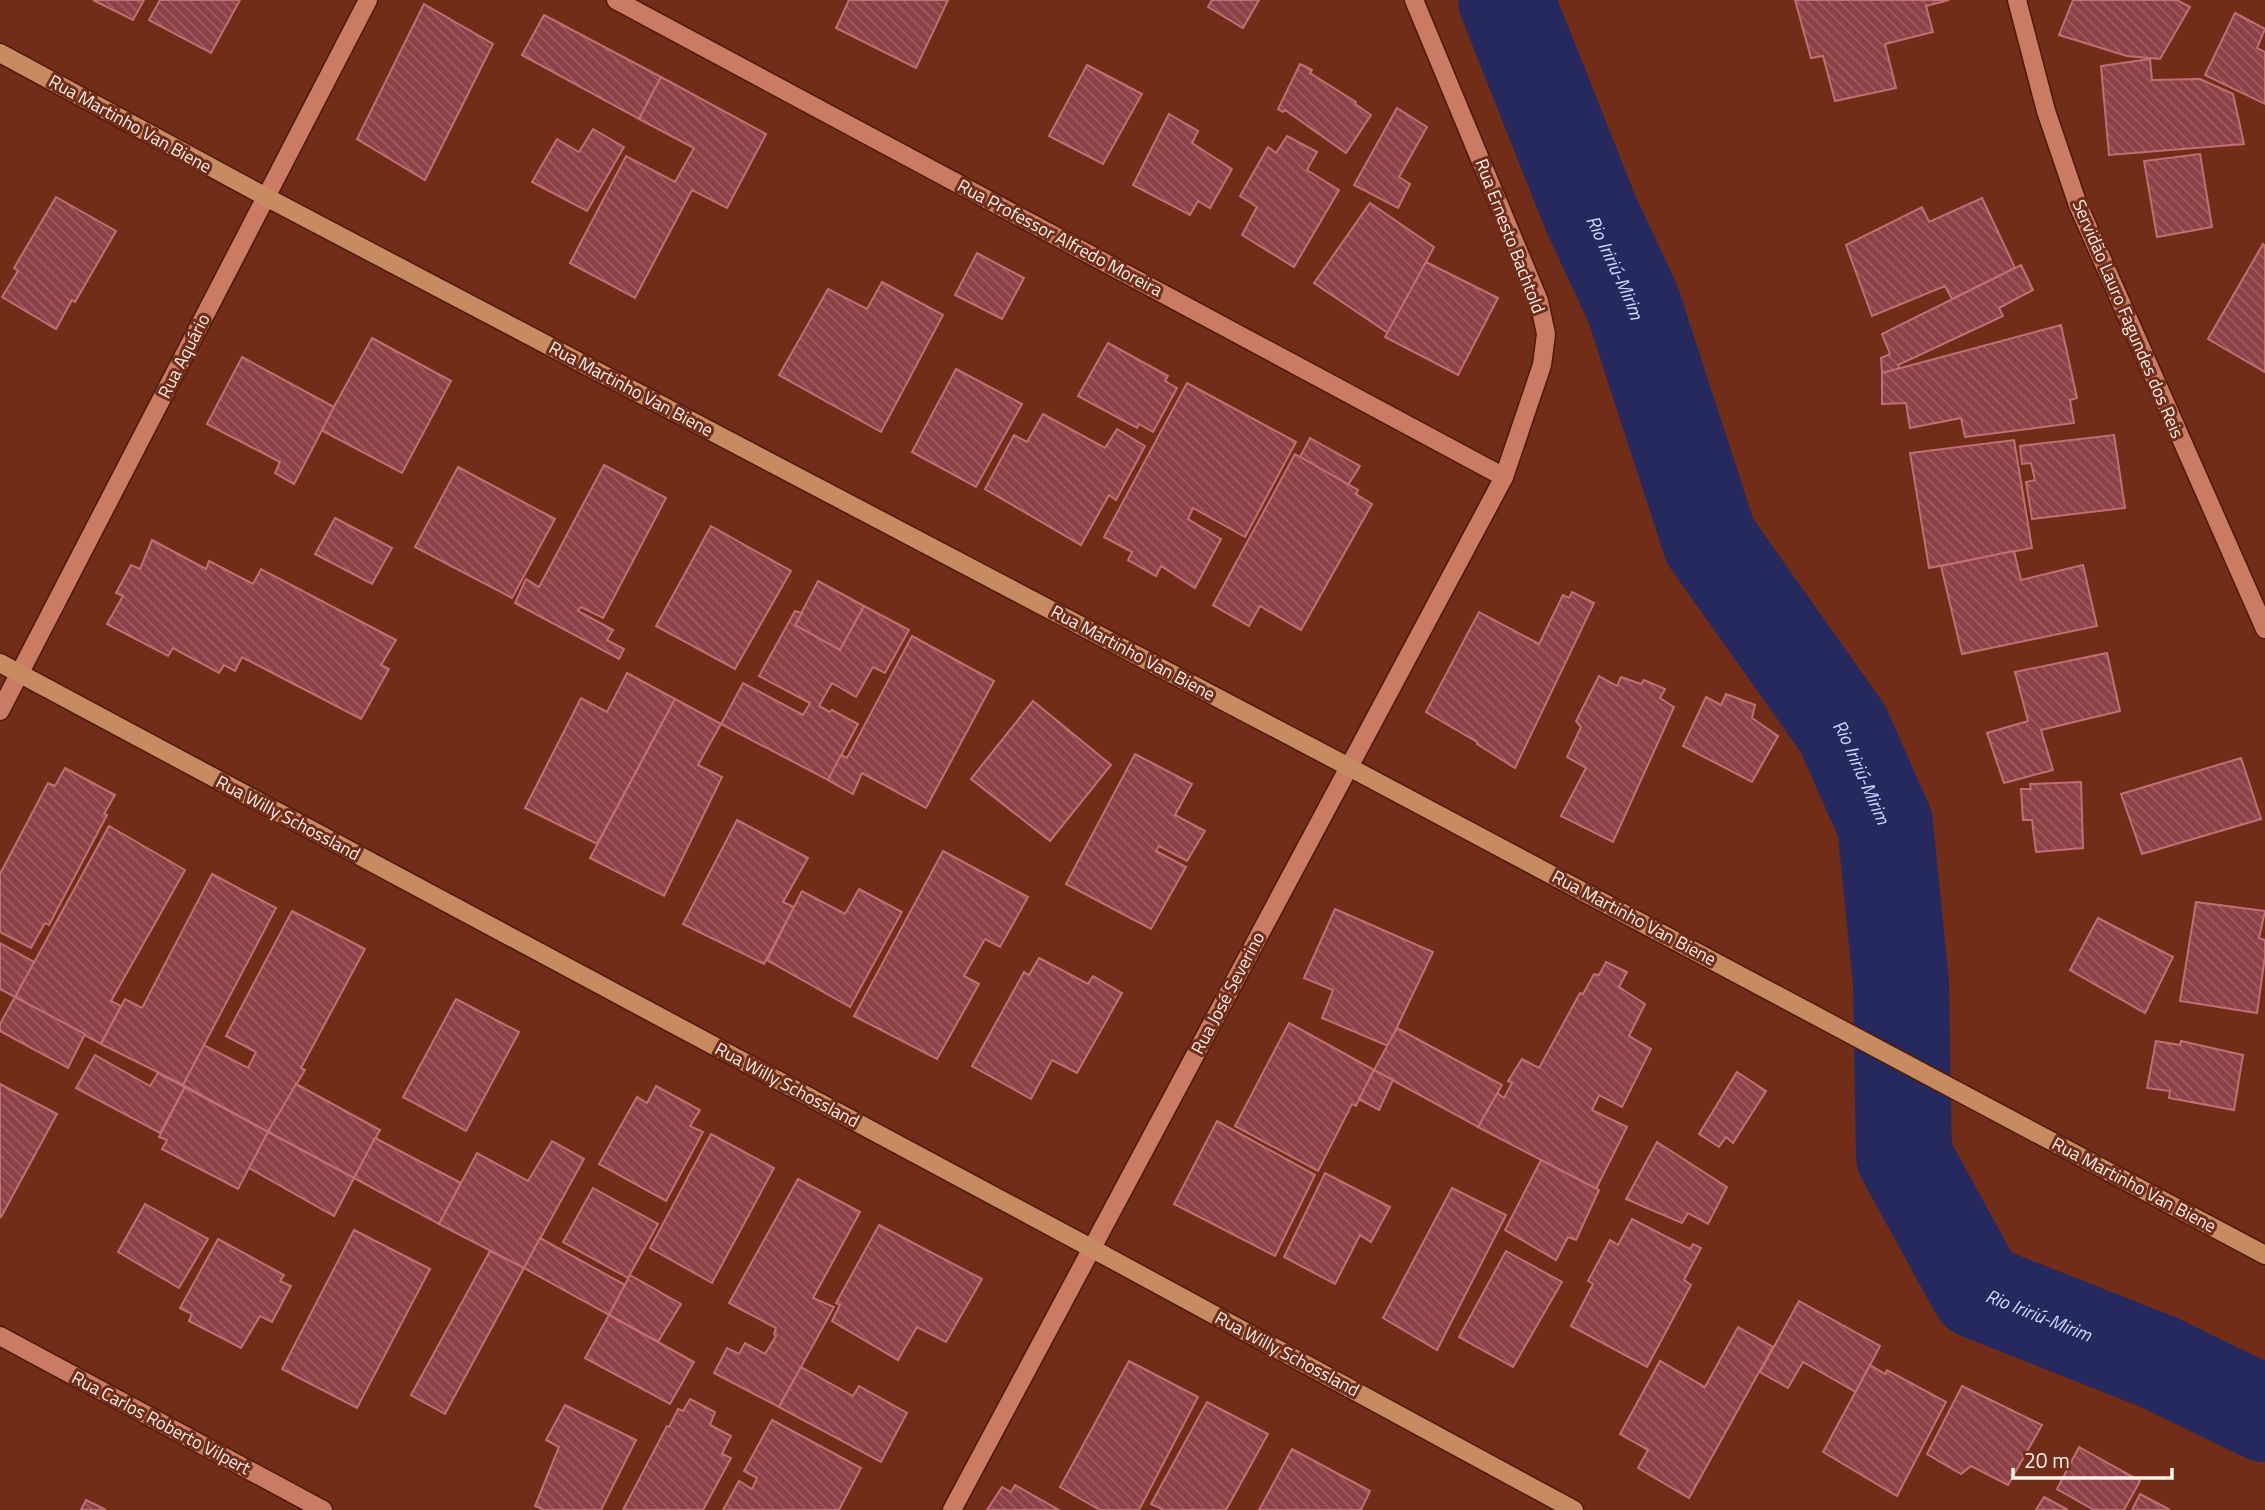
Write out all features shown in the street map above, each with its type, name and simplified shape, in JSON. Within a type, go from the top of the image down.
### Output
[{"type":"street","name":"Rua Aquário","points":[[0,712],[368,0]]},
{"type":"street","name":"Rua Professor Alfredo Moreira","points":[[616,0],[1504,477]]},
{"type":"street","name":"Rua Ernesto Bachtold","points":[[1414,0],[1539,301],[1546,334],[1542,365],[1504,477]]},
{"type":"street","name":"Servidão Lauro Fagundes dos Reis","points":[[2017,0],[2046,111],[2078,205],[2265,629]]},
{"type":"street","name":"Rua Martinho Van Biene","points":[[0,53],[266,197],[1349,767],[2265,1255]]},
{"type":"street","name":"Rua José Severino","points":[[952,1510],[1504,477]]},
{"type":"street","name":"Rua Willy Schossland","points":[[0,663],[1574,1510]]},
{"type":"street","name":"Rua Carlos Roberto Vilpert","points":[[0,1336],[323,1510]]},
{"type":"building","points":[[93,0],[144,0],[133,20]]},
{"type":"building","points":[[160,0],[240,0],[211,53],[149,20]]},
{"type":"building","points":[[849,0],[948,0],[916,68],[836,28]]},
{"type":"building","points":[[1212,0],[1259,0],[1243,28],[1208,7]]},
{"type":"building","points":[[1795,0],[1949,0],[1926,6],[1933,32],[1885,44],[1896,88],[1835,101],[1823,56],[1811,58]]},
{"type":"building","points":[[2073,0],[2177,0],[2190,7],[2160,59],[2127,56],[2059,35]]},
{"type":"building","points":[[424,4],[493,44],[425,180],[357,139]]},
{"type":"building","points":[[2235,13],[2265,29],[2257,48],[2265,52],[2265,104],[2205,75]]},
{"type":"building","points":[[544,15],[661,77],[639,119],[522,55]]},
{"type":"building","points":[[2150,59],[2152,80],[2200,79],[2233,94],[2244,144],[2109,155],[2101,66]]},
{"type":"building","points":[[1300,64],[1312,70],[1310,73],[1356,102],[1355,104],[1371,115],[1346,153],[1285,110],[1283,112],[1278,109]]},
{"type":"building","points":[[1087,65],[1142,94],[1103,164],[1049,136]]},
{"type":"building","points":[[661,77],[766,134],[727,208],[692,190],[635,298],[570,263],[626,156],[675,182],[694,148],[639,119]]},
{"type":"building","points":[[1397,108],[1427,127],[1399,177],[1410,184],[1398,208],[1354,185]]},
{"type":"building","points":[[1169,114],[1198,131],[1192,143],[1232,169],[1210,208],[1198,201],[1190,215],[1133,185]]},
{"type":"building","points":[[593,129],[624,147],[587,211],[532,182],[557,139],[579,152]]},
{"type":"building","points":[[1287,136],[1317,152],[1307,170],[1339,190],[1294,267],[1242,235],[1257,207],[1240,196],[1268,147],[1276,153]]},
{"type":"building","points":[[2200,154],[2212,227],[2157,237],[2144,161]]},
{"type":"building","points":[[56,197],[116,231],[75,302],[72,300],[56,329],[2,297],[18,271],[14,268]]},
{"type":"building","points":[[1982,198],[2015,268],[1952,299],[1945,286],[1872,316],[1846,245],[1922,207],[1929,222]]},
{"type":"building","points":[[1370,203],[1434,247],[1388,333],[1314,283]]},
{"type":"building","points":[[2263,244],[2265,246],[2265,372],[2208,339]]},
{"type":"building","points":[[977,253],[1024,278],[1002,319],[955,295]]},
{"type":"building","points":[[1426,262],[1498,298],[1458,375],[1385,337]]},
{"type":"building","points":[[2021,265],[2033,290],[1999,308],[2003,316],[1898,365],[1900,369],[1882,373],[1881,358],[1890,354],[1882,334]]},
{"type":"building","points":[[882,282],[943,315],[881,432],[779,375],[828,289],[867,309]]},
{"type":"building","points":[[2061,325],[2077,398],[2070,400],[2074,423],[1965,437],[1961,418],[1910,428],[1906,403],[1882,404],[1882,373]]},
{"type":"building","points":[[372,338],[451,381],[402,473],[321,430]]},
{"type":"building","points":[[1108,343],[1168,376],[1165,381],[1177,388],[1153,432],[1139,424],[1137,428],[1078,396]]},
{"type":"building","points":[[242,357],[334,407],[294,484],[275,473],[280,462],[207,424]]},
{"type":"building","points":[[956,369],[1022,404],[976,487],[912,452]]},
{"type":"building","points":[[1187,383],[1296,442],[1245,537],[1193,508],[1188,519],[1221,539],[1195,588],[1161,566],[1156,576],[1128,560],[1132,552],[1104,537]]},
{"type":"building","points":[[1043,414],[1105,448],[1117,429],[1145,446],[1116,500],[1109,495],[1081,545],[985,489],[1014,435],[1027,442]]},
{"type":"building","points":[[2114,435],[2125,508],[2032,519],[2026,482],[2035,480],[2031,463],[2022,464],[2020,446]]},
{"type":"building","points":[[1310,438],[1360,466],[1348,485],[1300,457]]},
{"type":"building","points":[[2014,440],[2032,548],[1929,568],[1910,453]]},
{"type":"building","points":[[1295,454],[1358,490],[1356,494],[1372,504],[1301,630],[1260,606],[1249,626],[1213,605]]},
{"type":"building","points":[[604,465],[666,498],[603,618],[581,607],[578,611],[613,630],[607,640],[624,649],[619,659],[515,603],[526,579],[539,587]]},
{"type":"building","points":[[458,467],[555,519],[512,598],[415,547]]},
{"type":"building","points":[[335,518],[392,548],[372,584],[315,554]]},
{"type":"building","points":[[711,526],[791,571],[735,669],[656,626]]},
{"type":"building","points":[[152,540],[206,569],[209,561],[253,584],[261,569],[396,640],[381,665],[389,669],[361,719],[242,657],[235,671],[224,665],[219,673],[173,648],[168,656],[107,624],[123,596],[116,593],[131,565],[140,569]]},
{"type":"building","points":[[2014,551],[2021,580],[2083,565],[2097,626],[1962,654],[1941,566]]},
{"type":"building","points":[[818,581],[864,606],[840,650],[795,625]]},
{"type":"building","points":[[1572,592],[1594,603],[1515,768],[1426,712],[1479,612],[1539,644],[1563,595],[1569,598]]},
{"type":"building","points":[[864,606],[909,630],[885,673],[873,667],[856,697],[832,683],[819,706],[858,724],[828,780],[721,724],[743,683],[803,715],[810,703],[759,676],[795,611],[802,613],[795,625],[840,650]]},
{"type":"building","points":[[912,636],[994,681],[926,808],[862,773],[853,794],[828,780],[841,755],[847,758]]},
{"type":"building","points":[[2107,653],[2120,711],[2041,730],[2053,770],[2004,783],[1987,733],[2028,721],[2015,672]]},
{"type":"building","points":[[627,673],[675,699],[597,844],[525,808],[581,698],[607,712]]},
{"type":"building","points":[[1599,676],[1617,686],[1621,677],[1641,684],[1644,680],[1665,689],[1660,698],[1674,707],[1613,842],[1561,816],[1586,768],[1567,757],[1581,727],[1576,721]]},
{"type":"building","points":[[1726,694],[1755,705],[1752,718],[1778,736],[1752,782],[1683,746],[1706,697],[1721,705]]},
{"type":"building","points":[[675,699],[721,724],[698,765],[722,777],[664,896],[590,858]]},
{"type":"building","points":[[1033,701],[1111,765],[1050,841],[971,779]]},
{"type":"building","points":[[1135,754],[1192,784],[1175,815],[1205,831],[1187,861],[1159,846],[1156,851],[1186,867],[1151,929],[1066,884]]},
{"type":"building","points":[[2241,758],[2261,819],[2142,854],[2121,794]]},
{"type":"building","points":[[65,768],[115,795],[49,925],[45,923],[31,948],[0,932],[0,874],[48,783],[55,786]]},
{"type":"building","points":[[2081,782],[2083,848],[2036,852],[2032,820],[2023,820],[2021,789],[2031,789],[2030,784]]},
{"type":"building","points":[[737,820],[808,858],[783,902],[794,907],[764,964],[683,924]]},
{"type":"building","points":[[109,826],[185,870],[111,1001],[121,1006],[101,1044],[15,997]]},
{"type":"building","points":[[943,851],[1028,897],[1000,947],[985,939],[964,976],[979,984],[937,1059],[854,1016]]},
{"type":"building","points":[[212,874],[276,908],[183,1085],[101,1044],[125,999],[142,1008]]},
{"type":"building","points":[[859,889],[902,912],[850,1007],[767,960],[802,891],[845,914]]},
{"type":"building","points":[[2196,902],[2265,911],[2259,938],[2265,940],[2265,956],[2257,1013],[2180,1001]]},
{"type":"building","points":[[1335,909],[1433,952],[1388,1046],[1322,1018],[1333,990],[1304,978]]},
{"type":"building","points":[[292,911],[365,949],[301,1068],[305,1070],[268,1132],[183,1085],[204,1045],[248,1068],[256,1052],[226,1036]]},
{"type":"building","points":[[2098,918],[2173,957],[2145,1013],[2070,970]]},
{"type":"building","points":[[0,943],[34,962],[15,997],[0,989]]},
{"type":"building","points":[[1039,958],[1088,984],[1093,976],[1122,993],[1077,1073],[1052,1060],[1031,1099],[972,1066],[1024,972],[1029,975]]},
{"type":"building","points":[[1606,962],[1627,972],[1619,987],[1645,1004],[1629,1036],[1651,1049],[1622,1107],[1599,1095],[1592,1110],[1627,1127],[1596,1189],[1478,1127],[1497,1093],[1504,1098],[1512,1083],[1508,1081],[1522,1059],[1539,1068],[1580,993],[1583,994],[1594,974],[1599,975]]},
{"type":"building","points":[[15,997],[85,1034],[68,1068],[0,1031],[0,1024]]},
{"type":"building","points":[[456,999],[519,1032],[466,1131],[403,1097]]},
{"type":"building","points":[[1289,1023],[1374,1070],[1356,1106],[1352,1104],[1318,1171],[1235,1126]]},
{"type":"building","points":[[1397,1028],[1502,1085],[1478,1127],[1374,1070]]},
{"type":"building","points":[[2156,1041],[2180,1045],[2181,1041],[2243,1055],[2234,1110],[2169,1098],[2170,1091],[2147,1088]]},
{"type":"building","points":[[95,1055],[150,1086],[158,1073],[185,1087],[160,1133],[76,1088]]},
{"type":"building","points":[[1374,1070],[1393,1080],[1379,1110],[1359,1099]]},
{"type":"building","points":[[1737,1072],[1766,1091],[1733,1143],[1726,1137],[1719,1147],[1699,1134]]},
{"type":"building","points":[[0,1084],[57,1114],[1,1217],[0,1216]]},
{"type":"building","points":[[296,1084],[380,1130],[354,1178],[268,1132]]},
{"type":"building","points":[[656,1086],[700,1110],[690,1126],[703,1132],[666,1201],[599,1164],[637,1097],[647,1103]]},
{"type":"building","points":[[185,1087],[268,1132],[238,1189],[162,1149],[167,1140],[159,1137]]},
{"type":"building","points":[[1217,1121],[1315,1175],[1275,1256],[1174,1204]]},
{"type":"building","points":[[268,1132],[354,1178],[334,1216],[249,1168]]},
{"type":"building","points":[[711,1134],[774,1168],[712,1283],[650,1248]]},
{"type":"building","points":[[375,1138],[461,1183],[439,1224],[354,1178]]},
{"type":"building","points":[[552,1141],[584,1159],[524,1268],[439,1224],[477,1153],[528,1181]]},
{"type":"building","points":[[1657,1142],[1727,1187],[1708,1224],[1688,1213],[1682,1223],[1626,1199]]},
{"type":"building","points":[[1541,1160],[1599,1190],[1576,1240],[1568,1237],[1556,1260],[1505,1230]]},
{"type":"building","points":[[1325,1173],[1390,1207],[1371,1242],[1360,1235],[1335,1284],[1284,1257]]},
{"type":"building","points":[[798,1179],[860,1212],[813,1298],[834,1307],[779,1407],[714,1373],[727,1348],[739,1354],[745,1343],[765,1354],[776,1336],[776,1328],[729,1303]]},
{"type":"building","points":[[593,1188],[658,1224],[628,1278],[563,1242]]},
{"type":"building","points":[[1452,1188],[1506,1215],[1437,1350],[1383,1318]]},
{"type":"building","points":[[145,1204],[208,1239],[179,1288],[118,1252]]},
{"type":"building","points":[[1632,1219],[1690,1249],[1693,1244],[1701,1248],[1684,1280],[1691,1285],[1647,1367],[1571,1326],[1593,1284],[1588,1281],[1610,1240],[1618,1245]]},
{"type":"building","points":[[879,1225],[982,1279],[946,1342],[917,1327],[898,1360],[832,1321],[840,1305],[836,1303]]},
{"type":"building","points":[[354,1230],[430,1269],[357,1408],[282,1369]]},
{"type":"building","points":[[540,1238],[625,1285],[609,1315],[524,1268]]},
{"type":"building","points":[[218,1239],[284,1275],[280,1281],[291,1286],[272,1322],[260,1316],[241,1348],[189,1321],[192,1314],[180,1308]]},
{"type":"building","points":[[490,1251],[524,1268],[445,1414],[411,1395]]},
{"type":"building","points":[[1506,1251],[1562,1282],[1513,1367],[1459,1337]]},
{"type":"building","points":[[630,1275],[681,1304],[658,1342],[609,1315]]},
{"type":"building","points":[[1799,1301],[1880,1346],[1856,1392],[1803,1362],[1788,1388],[1760,1372]]},
{"type":"building","points":[[609,1315],[694,1362],[670,1404],[585,1358]]},
{"type":"building","points":[[1738,1327],[1773,1347],[1689,1498],[1638,1468],[1648,1450],[1620,1434],[1660,1361],[1705,1387]]},
{"type":"building","points":[[1129,1361],[1198,1397],[1139,1510],[1100,1510],[1060,1487]]},
{"type":"building","points":[[1870,1365],[1885,1374],[1887,1370],[1946,1402],[1897,1496],[1823,1452]]},
{"type":"building","points":[[801,1367],[853,1396],[859,1386],[907,1413],[881,1462],[779,1407]]},
{"type":"building","points":[[1962,1386],[2042,1425],[2008,1485],[1971,1466],[1961,1474],[1927,1454]]},
{"type":"building","points":[[690,1399],[715,1412],[710,1425],[731,1436],[722,1454],[731,1458],[703,1510],[623,1510],[667,1426],[669,1427],[678,1409],[683,1411]]},
{"type":"building","points":[[1207,1402],[1268,1434],[1226,1510],[1164,1510],[1151,1504]]},
{"type":"building","points":[[565,1405],[636,1440],[601,1510],[544,1510],[535,1506],[559,1447],[546,1440]]},
{"type":"building","points":[[772,1420],[861,1468],[839,1510],[723,1510],[739,1481],[752,1489],[757,1478],[744,1471]]},
{"type":"building","points":[[2079,1447],[2140,1481],[2124,1510],[2094,1510],[2057,1489]]},
{"type":"building","points":[[1292,1449],[1370,1491],[1361,1510],[1259,1510]]},
{"type":"building","points":[[1015,1485],[1059,1510],[987,1510],[1002,1487],[1011,1492]]},
{"type":"building","points":[[2140,1494],[2170,1510],[2132,1510]]},
{"type":"building","points":[[2044,1497],[2068,1510],[2036,1510]]},
{"type":"building","points":[[86,1500],[106,1510],[81,1510]]},
{"type":"waterway","name":"Rio Iririú-Mirim","points":[[1506,0],[1591,214],[1633,304],[1710,541],[1843,729],[1885,824],[1901,983],[1904,1156],[1978,1291],[2158,1362],[2265,1414]]}]
